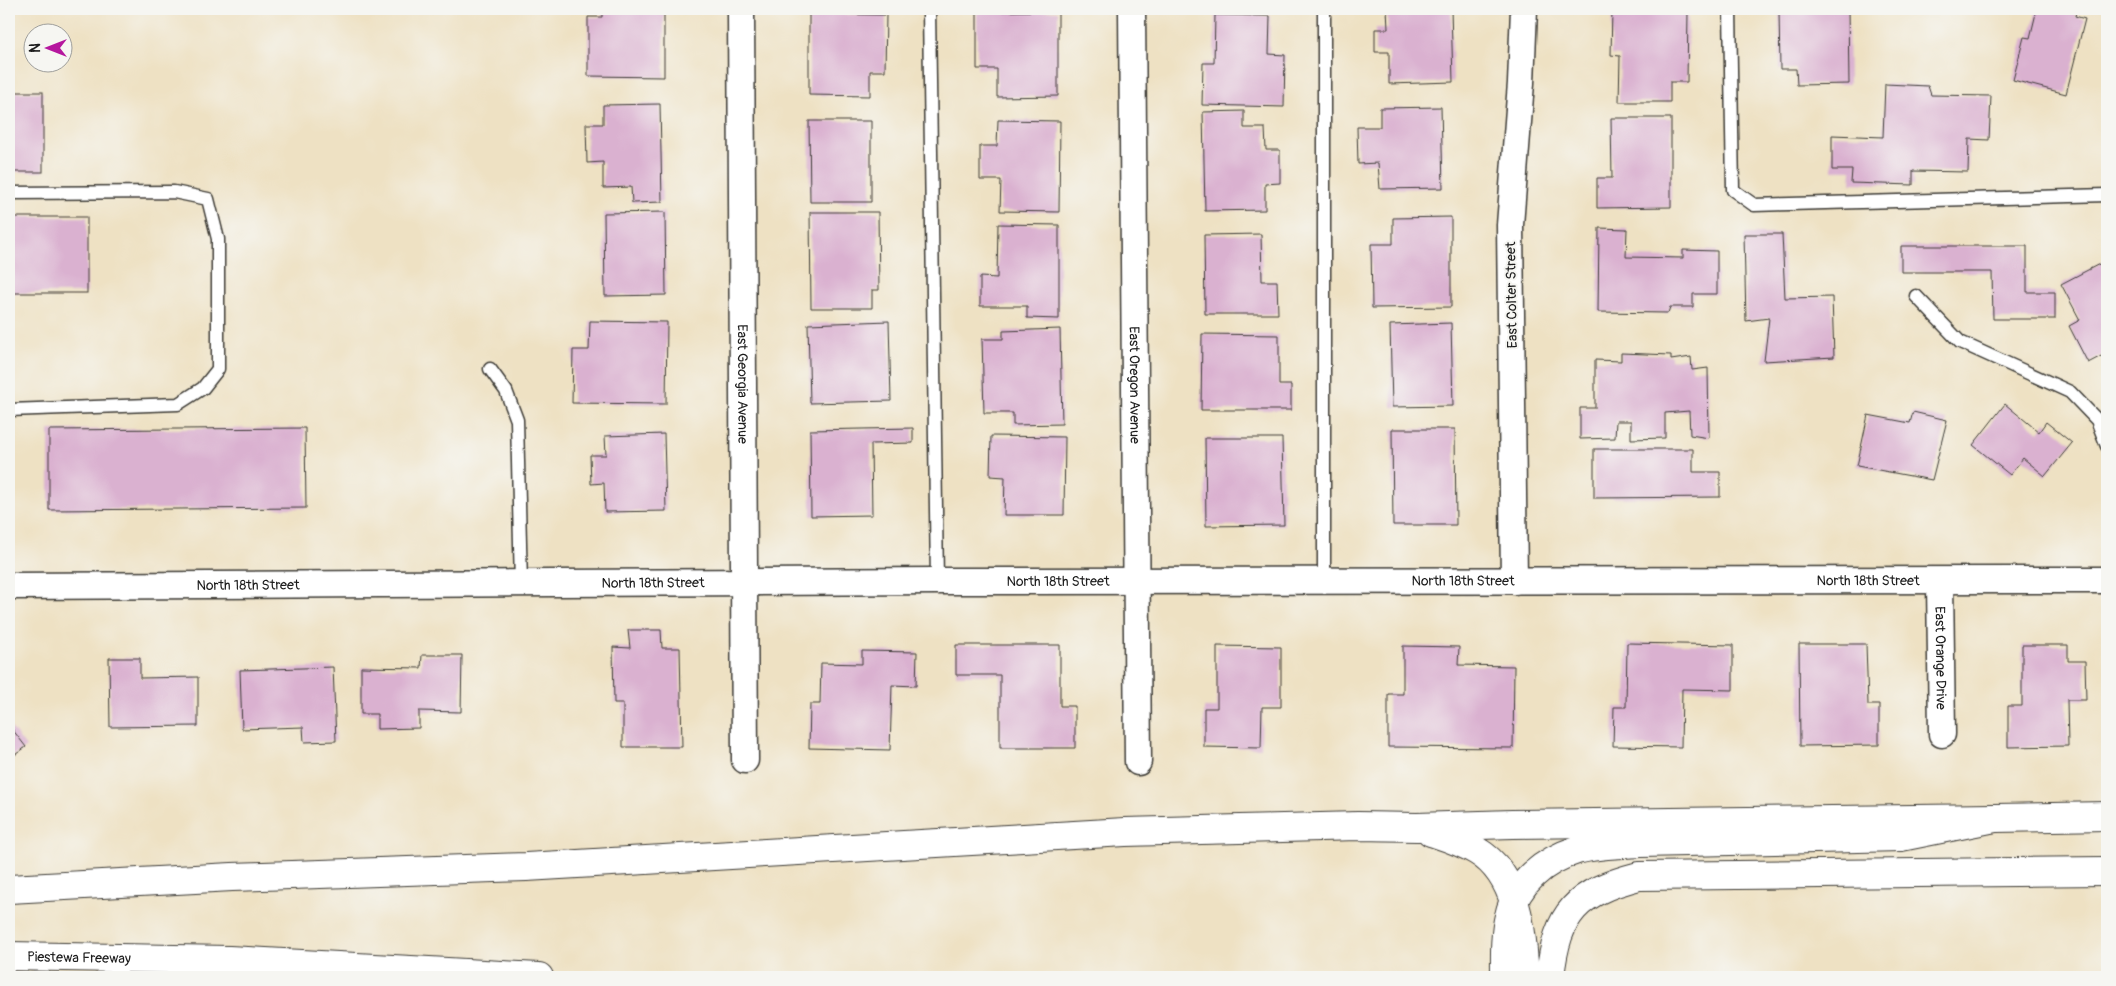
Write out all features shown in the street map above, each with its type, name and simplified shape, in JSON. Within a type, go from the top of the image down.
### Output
[{"type":"main road","points":[[9,889],[232,877],[526,867],[1125,832],[1358,826],[1417,827],[2107,816]]},
{"type":"main road","points":[[1514,899],[1531,875],[1552,860],[1576,850],[1602,845],[1901,837],[1995,818]]},
{"type":"main road","points":[[1417,827],[1462,843],[1478,851],[1499,870],[1514,899],[1527,976]]},
{"type":"main road","points":[[1527,976],[1557,938],[1571,911],[1592,892],[1612,883],[1640,876],[2107,871]]},
{"type":"main road","name":"Piestewa Freeway","points":[[9,956],[229,960],[539,977]]},
{"type":"street","name":"East Georgia Avenue","points":[[741,9],[745,760]]},
{"type":"street","name":"East Oregon Avenue","points":[[1132,9],[1138,762]]},
{"type":"street","name":"East Colter Street","points":[[1514,581],[1510,225],[1521,83],[1524,9]]},
{"type":"street","name":"North 18th Street","points":[[9,586],[937,581],[1940,582],[2107,580]]},
{"type":"street","name":"East Orange Drive","points":[[1940,582],[1942,734]]},
{"type":"lane","points":[[929,9],[937,581]]},
{"type":"lane","points":[[1324,9],[1324,581]]},
{"type":"lane","points":[[1730,9],[1733,190],[1754,205],[2107,195]]},
{"type":"lane","points":[[9,193],[174,192],[208,199],[218,239],[218,369],[203,388],[178,404],[9,410]]},
{"type":"lane","points":[[1916,296],[1960,342],[2070,392],[2097,420],[2107,446]]},
{"type":"lane","points":[[490,369],[506,391],[517,420],[521,584]]},
{"type":"building","points":[[602,9],[664,9],[664,77],[588,76],[588,17],[602,17]]},
{"type":"building","points":[[1387,9],[1451,9],[1453,82],[1389,84],[1389,52],[1375,52],[1375,29],[1388,29]]},
{"type":"building","points":[[1848,9],[1849,84],[1797,85],[1796,69],[1780,69],[1779,11]]},
{"type":"building","points":[[2037,9],[2077,9],[2075,16],[2085,19],[2066,94],[2013,80],[2024,37],[2030,38]]},
{"type":"building","points":[[1612,10],[1688,11],[1687,82],[1670,82],[1670,102],[1619,102],[1620,56],[1611,55]]},
{"type":"building","points":[[1058,11],[1058,96],[997,97],[997,69],[977,69],[977,12]]},
{"type":"building","points":[[809,14],[886,15],[885,71],[870,71],[870,96],[809,95]]},
{"type":"building","points":[[1215,15],[1270,16],[1269,54],[1285,55],[1284,107],[1202,105],[1203,63],[1214,63]]},
{"type":"building","points":[[1885,84],[1928,86],[1931,95],[1991,96],[1989,140],[1969,139],[1968,172],[1913,171],[1913,185],[1851,183],[1852,170],[1832,170],[1832,135],[1883,137]]},
{"type":"building","points":[[9,92],[43,92],[43,172],[9,172]]},
{"type":"building","points":[[660,104],[662,202],[632,203],[631,187],[603,188],[603,162],[587,163],[586,124],[603,124],[603,105]]},
{"type":"building","points":[[1441,107],[1443,188],[1380,189],[1378,163],[1358,164],[1357,127],[1380,127],[1380,108]]},
{"type":"building","points":[[1244,111],[1244,128],[1265,128],[1266,150],[1280,150],[1280,183],[1265,184],[1265,210],[1205,211],[1203,112]]},
{"type":"building","points":[[1611,118],[1671,118],[1671,207],[1597,208],[1597,178],[1612,178]]},
{"type":"building","points":[[998,120],[1060,121],[1059,212],[1000,211],[1001,180],[980,180],[980,146],[997,146]]},
{"type":"building","points":[[809,121],[871,121],[871,202],[810,202]]},
{"type":"building","points":[[665,212],[666,295],[605,296],[604,213]]},
{"type":"building","points":[[810,212],[878,212],[879,290],[872,290],[872,308],[811,308]]},
{"type":"building","points":[[9,217],[87,217],[87,293],[9,293]]},
{"type":"building","points":[[1451,217],[1451,307],[1372,308],[1371,244],[1393,244],[1393,218]]},
{"type":"building","points":[[998,224],[1059,225],[1059,319],[1027,318],[1027,306],[980,306],[980,277],[997,278]]},
{"type":"building","points":[[1599,228],[1627,229],[1626,257],[1683,258],[1683,250],[1717,251],[1717,294],[1693,294],[1693,307],[1670,307],[1668,313],[1598,312]]},
{"type":"building","points":[[1261,234],[1262,281],[1277,281],[1278,314],[1205,314],[1204,235]]},
{"type":"building","points":[[1744,234],[1782,234],[1785,298],[1832,297],[1834,357],[1764,361],[1769,318],[1746,321]]},
{"type":"building","points":[[1901,246],[2027,246],[2027,292],[2055,292],[2055,319],[1993,319],[1992,272],[1901,272]]},
{"type":"building","points":[[2107,260],[2107,353],[2088,363],[2069,326],[2080,320],[2061,284]]},
{"type":"building","points":[[590,321],[667,322],[666,404],[572,403],[573,350],[589,350]]},
{"type":"building","points":[[889,321],[891,401],[810,403],[808,324]]},
{"type":"building","points":[[1451,323],[1453,406],[1392,407],[1390,325]]},
{"type":"building","points":[[1060,329],[1062,424],[1013,425],[1013,413],[984,413],[982,339],[1003,339],[1003,331]]},
{"type":"building","points":[[1202,334],[1279,335],[1279,385],[1291,385],[1291,410],[1201,410]]},
{"type":"building","points":[[1621,353],[1671,355],[1671,360],[1691,357],[1692,370],[1708,368],[1709,438],[1690,435],[1689,411],[1665,413],[1665,438],[1631,439],[1631,421],[1616,421],[1615,438],[1580,439],[1580,408],[1595,408],[1595,360],[1621,361]]},
{"type":"building","points":[[2005,404],[2039,432],[2046,422],[2072,443],[2045,476],[2023,458],[2010,475],[1973,445]]},
{"type":"building","points":[[1913,412],[1947,420],[1932,480],[1857,466],[1868,415],[1910,423]]},
{"type":"building","points":[[305,428],[306,508],[49,510],[49,430]]},
{"type":"building","points":[[913,428],[913,443],[871,444],[872,515],[811,516],[810,430]]},
{"type":"building","points":[[1392,429],[1455,429],[1456,525],[1393,525]]},
{"type":"building","points":[[664,434],[666,511],[605,512],[604,483],[591,484],[590,455],[606,455],[605,436]]},
{"type":"building","points":[[991,436],[1065,437],[1064,515],[1004,515],[1005,477],[990,476]]},
{"type":"building","points":[[1205,438],[1282,438],[1284,525],[1206,526]]},
{"type":"building","points":[[1594,449],[1693,449],[1693,472],[1720,472],[1720,497],[1594,498]]},
{"type":"building","points":[[628,630],[661,630],[662,648],[680,648],[682,747],[623,747],[623,703],[614,703],[613,647],[630,648]]},
{"type":"building","points":[[1627,643],[1733,645],[1733,690],[1682,689],[1681,747],[1613,746],[1614,707],[1626,707]]},
{"type":"building","points":[[1799,644],[1866,644],[1868,705],[1879,705],[1879,745],[1800,746]]},
{"type":"building","points":[[956,645],[1060,645],[1060,706],[1075,706],[1075,748],[1000,748],[1000,675],[956,675]]},
{"type":"building","points":[[2022,645],[2068,645],[2068,661],[2085,661],[2086,700],[2067,700],[2068,746],[2008,747],[2008,706],[2022,706]]},
{"type":"building","points":[[1217,646],[1281,647],[1281,707],[1262,707],[1261,748],[1204,747],[1204,708],[1217,708]]},
{"type":"building","points":[[1403,646],[1459,647],[1458,665],[1514,666],[1513,748],[1388,747],[1388,694],[1403,694]]},
{"type":"building","points":[[862,651],[917,652],[916,686],[892,685],[890,750],[809,748],[810,704],[820,704],[821,663],[862,664]]},
{"type":"building","points":[[422,655],[462,655],[461,712],[419,711],[419,728],[377,729],[377,714],[361,714],[361,667],[421,668]]},
{"type":"building","points":[[109,658],[140,658],[140,678],[198,677],[198,726],[110,727]]},
{"type":"building","points":[[333,667],[336,741],[304,742],[303,727],[242,729],[240,670]]},
{"type":"building","points":[[9,725],[26,747],[9,759]]}]
